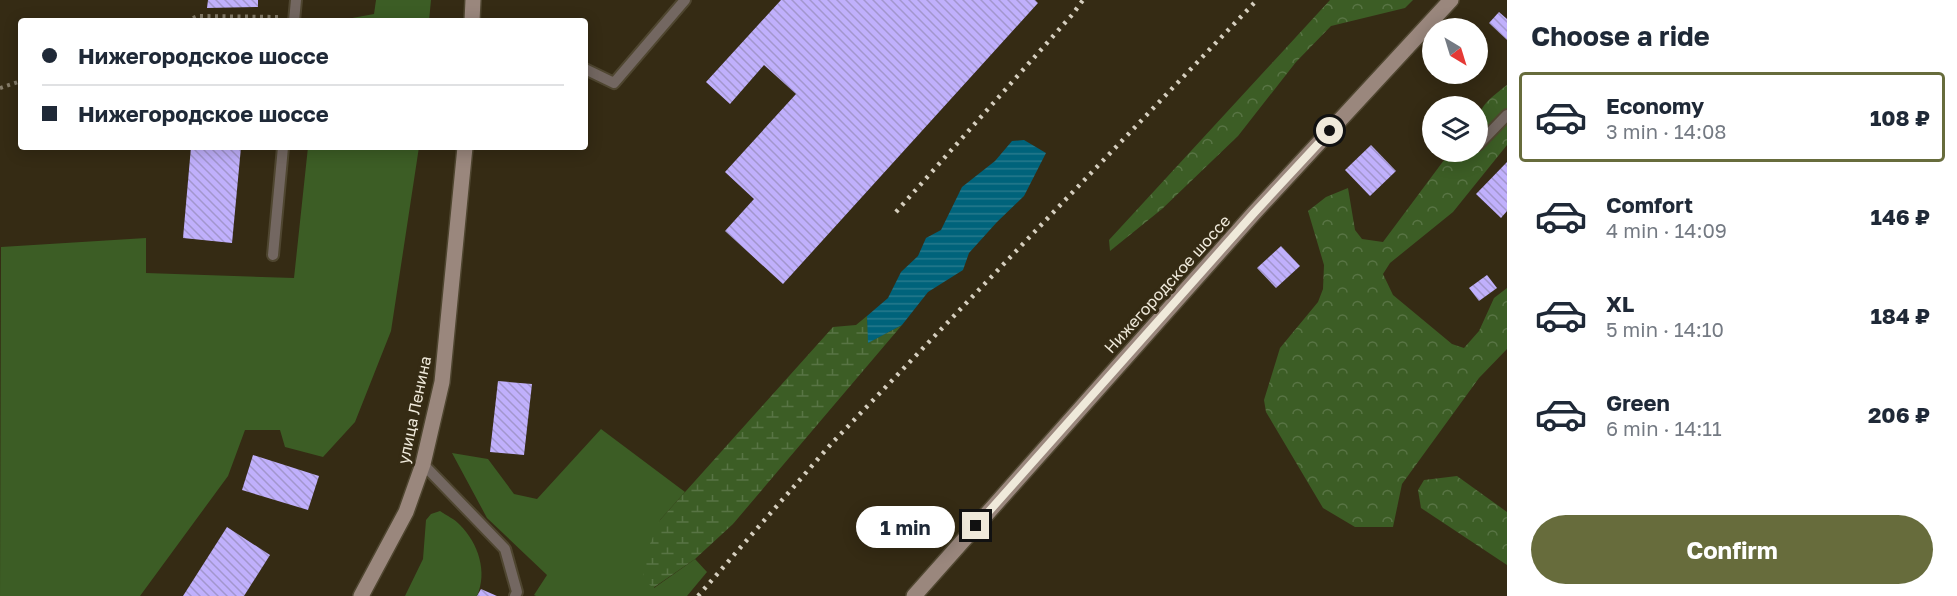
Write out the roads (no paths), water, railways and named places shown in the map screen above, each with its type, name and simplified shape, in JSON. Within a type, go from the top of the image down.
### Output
[{"type":"street","points":[[472,18],[473,0]]},
{"type":"street","name":"Нижегородское шоссе","points":[[914,596],[1254,213],[1451,0]]},
{"type":"street","name":"улица Ленина","points":[[362,596],[406,512],[423,464],[442,382],[465,150]]},
{"type":"lane","points":[[294,18],[296,0]]},
{"type":"lane","points":[[588,70],[614,83],[685,0]]},
{"type":"lane","points":[[1488,135],[1507,115]]},
{"type":"lane","points":[[273,255],[283,150]]},
{"type":"lane","points":[[423,464],[505,549],[517,592],[515,596]]},
{"type":"water","points":[[1024,140],[1046,153],[1024,196],[969,253],[963,270],[928,292],[902,325],[868,343],[867,316],[888,298],[901,272],[918,256],[926,238],[941,230],[962,187],[995,161],[1012,141]]},
{"type":"railway","points":[[896,212],[1083,0]]},
{"type":"railway","points":[[698,596],[832,443],[1257,0]]}]
